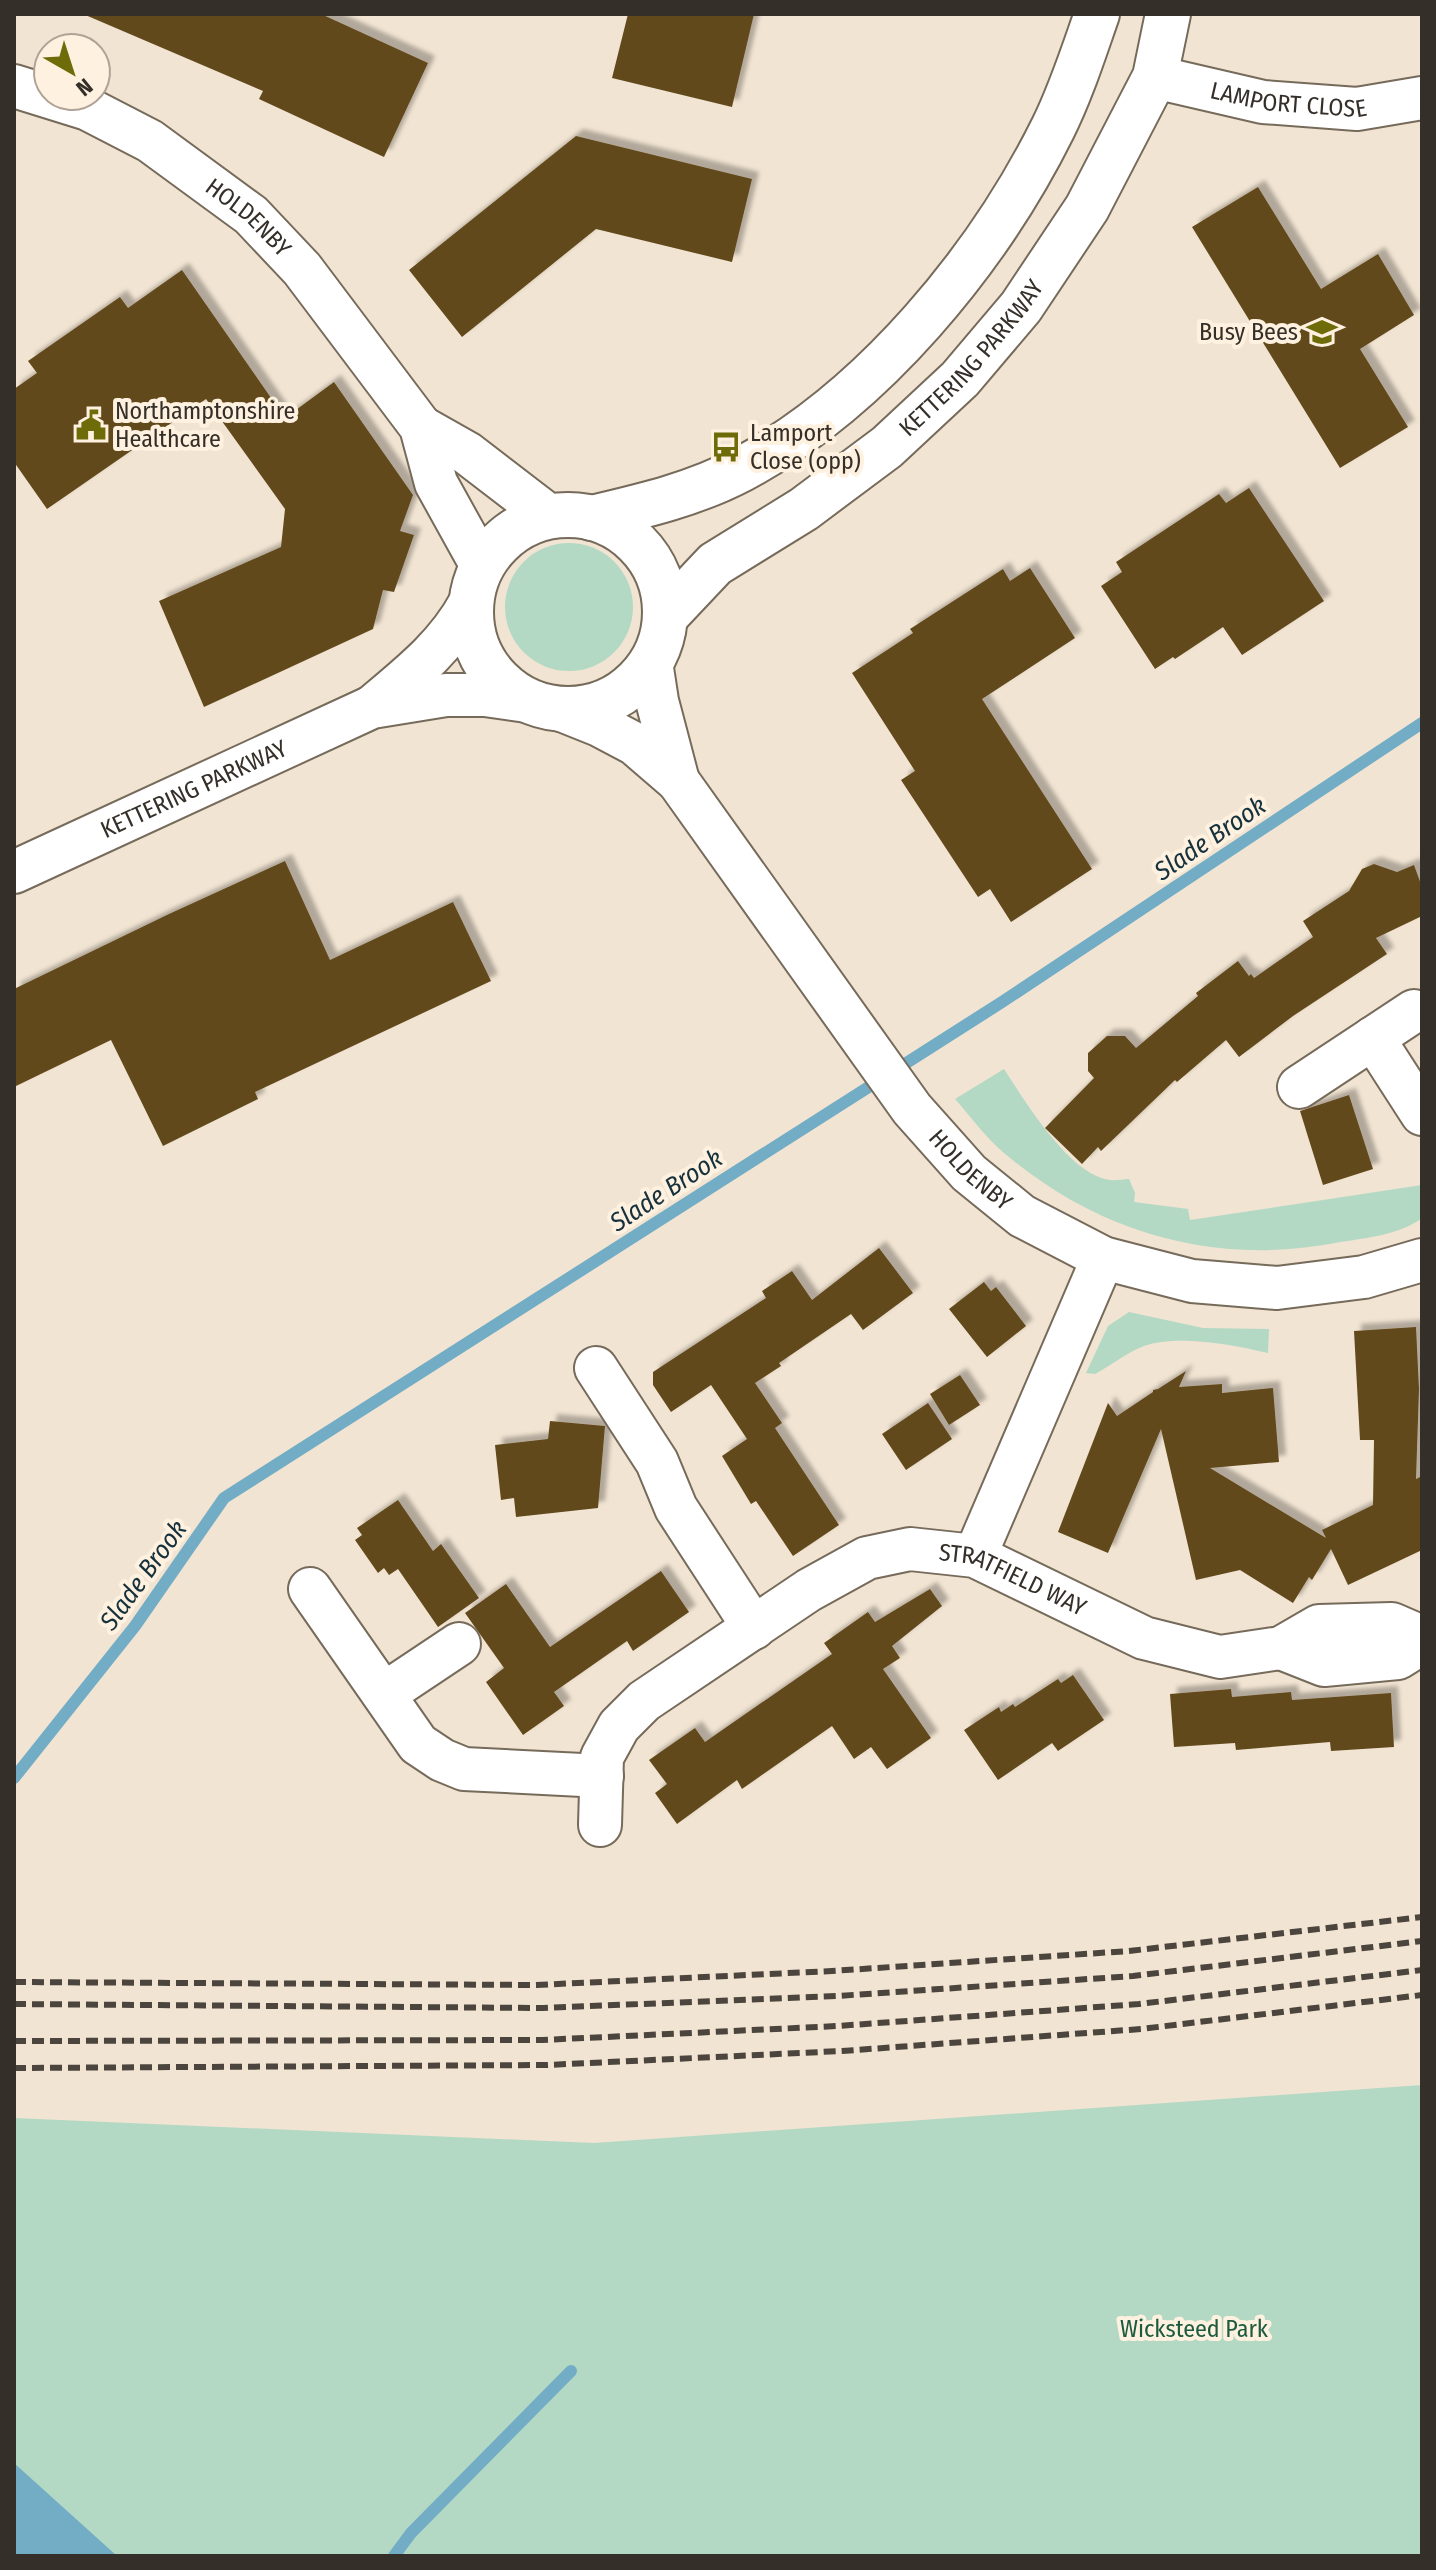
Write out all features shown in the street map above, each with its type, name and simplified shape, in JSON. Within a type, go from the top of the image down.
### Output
[{"type":"street","points":[[592,518],[661,502],[741,469],[815,422],[903,343],[982,250],[993,232],[1054,127],[1097,14]]},
{"type":"street","name":"KETTERING PARKWAY","points":[[665,617],[715,564],[804,509],[887,447],[960,379],[1021,307],[1087,208],[1155,77],[1168,14]]},
{"type":"street","name":"LAMPORT CLOSE","points":[[1155,77],[1263,102],[1357,109],[1422,98]]},
{"type":"street","name":"HOLDENBY","points":[[14,86],[88,109],[150,141],[251,215],[302,269],[421,427],[436,483],[476,584]]},
{"type":"street","name":"HOLDENBY","points":[[421,427],[467,453],[549,516]]},
{"type":"street","points":[[571,514],[592,518],[622,531],[646,554],[661,584],[665,617],[661,640],[651,662],[635,683],[612,699],[587,708],[543,705],[502,684],[483,661],[472,633],[476,584],[499,543],[522,526],[549,516],[571,514]]},
{"type":"street","name":"KETTERING PARKWAY","points":[[372,707],[428,659],[457,627],[476,584]]},
{"type":"street","name":"HOLDENBY","points":[[651,662],[660,715],[678,781]]},
{"type":"street","name":"KETTERING PARKWAY","points":[[14,872],[372,707],[446,695],[485,695],[543,705]]},
{"type":"street","name":"HOLDENBY","points":[[543,705],[599,725],[635,744],[678,781],[912,1109],[969,1173],[1022,1216],[1103,1258],[1192,1281],[1277,1288],[1364,1277],[1422,1260]]},
{"type":"street","points":[[1299,1087],[1414,1011]]},
{"type":"street","points":[[1373,1038],[1422,1114]]},
{"type":"street","points":[[975,1556],[1103,1258]]},
{"type":"street","points":[[596,1368],[657,1462],[676,1508],[754,1628]]},
{"type":"street","name":"STRATFIELD WAY","points":[[600,1825],[602,1757],[619,1726],[644,1701],[809,1590],[867,1558],[910,1549],[975,1556],[1144,1638],[1220,1657],[1281,1648],[1319,1626],[1392,1624],[1422,1637]]},
{"type":"street","points":[[310,1589],[418,1744],[442,1760],[464,1769],[602,1776]]},
{"type":"street","name":"STRATFIELD WAY","points":[[1281,1648],[1324,1665],[1398,1658],[1422,1643]]},
{"type":"street","points":[[384,1694],[459,1644]]},
{"type":"green space","points":[[569,543],[593,548],[614,562],[628,583],[633,607],[628,631],[614,652],[593,666],[569,671],[545,666],[524,652],[510,631],[505,607],[510,583],[524,562],[545,548]]},
{"type":"green space","points":[[1004,1069],[1036,1117],[1064,1151],[1095,1175],[1110,1180],[1129,1179],[1135,1193],[1134,1202],[1188,1209],[1190,1220],[1422,1185],[1422,1218],[1402,1229],[1369,1238],[1290,1249],[1245,1250],[1202,1246],[1159,1237],[1118,1223],[1040,1181],[997,1147],[955,1099]]},
{"type":"green space","points":[[1129,1312],[1203,1328],[1269,1329],[1268,1353],[1206,1342],[1173,1341],[1144,1346],[1095,1374],[1086,1373],[1108,1326]]},
{"type":"green space","name":"Wicksteed Park","points":[[1422,2085],[1422,2556],[14,2556],[14,2118],[594,2143]]},
{"type":"water","points":[[14,2463],[117,2556],[14,2556]]},
{"type":"building","points":[[83,14],[321,14],[428,63],[384,157],[259,99],[263,91]]},
{"type":"building","points":[[628,14],[754,14],[732,107],[612,78]]},
{"type":"building","points":[[576,136],[752,179],[732,262],[596,229],[462,337],[409,270]]},
{"type":"building","name":"Busy Bees","points":[[1258,187],[1321,289],[1378,254],[1414,315],[1360,349],[1408,427],[1340,468],[1192,227]]},
{"type":"building","points":[[182,270],[285,418],[334,382],[413,495],[400,531],[414,535],[394,592],[383,590],[373,629],[204,707],[159,601],[281,547],[285,509],[206,399],[47,509],[14,462],[14,389],[37,373],[28,361],[120,297],[128,308]]},
{"type":"building","points":[[1249,488],[1324,601],[1242,655],[1223,627],[1155,669],[1101,586],[1122,572],[1116,562],[1219,494],[1226,503]]},
{"type":"building","points":[[1030,568],[1075,638],[982,699],[1092,869],[1011,922],[990,889],[978,897],[901,780],[915,771],[852,673],[913,633],[910,629],[1003,569],[1010,581]]},
{"type":"building","points":[[285,861],[330,960],[453,902],[491,981],[255,1092],[258,1099],[163,1146],[111,1040],[14,1087],[14,989]]},
{"type":"building","points":[[1374,864],[1397,872],[1414,865],[1422,887],[1422,916],[1376,938],[1387,954],[1293,1016],[1239,1057],[1226,1040],[1177,1082],[1175,1080],[1101,1151],[1098,1147],[1082,1164],[1045,1128],[1094,1078],[1088,1071],[1088,1053],[1107,1036],[1125,1036],[1136,1048],[1198,996],[1196,993],[1238,961],[1254,978],[1313,937],[1303,921],[1349,891],[1362,869]]},
{"type":"building","points":[[1349,1095],[1373,1169],[1323,1185],[1300,1111]]},
{"type":"building","points":[[879,1248],[913,1293],[863,1330],[851,1314],[755,1383],[782,1423],[775,1428],[839,1525],[793,1556],[756,1501],[751,1504],[722,1456],[747,1439],[711,1385],[671,1412],[653,1385],[653,1372],[766,1298],[762,1291],[792,1271],[812,1300]]},
{"type":"building","points":[[984,1282],[991,1291],[996,1287],[1026,1326],[987,1357],[949,1309]]},
{"type":"building","points":[[1416,1327],[1419,1389],[1416,1479],[1422,1476],[1422,1550],[1348,1585],[1331,1549],[1293,1603],[1240,1570],[1196,1580],[1161,1429],[1108,1553],[1058,1532],[1108,1403],[1117,1416],[1186,1371],[1179,1387],[1222,1384],[1222,1393],[1273,1388],[1279,1462],[1210,1468],[1326,1538],[1322,1530],[1373,1505],[1374,1440],[1360,1440],[1354,1331]]},
{"type":"building","points":[[960,1375],[980,1405],[949,1425],[930,1394]]},
{"type":"building","points":[[928,1403],[952,1439],[906,1470],[882,1434]]},
{"type":"building","points":[[550,1421],[605,1426],[598,1508],[516,1517],[514,1498],[501,1500],[495,1445],[548,1439]]},
{"type":"building","points":[[398,1500],[433,1551],[441,1544],[479,1598],[438,1627],[398,1569],[389,1575],[384,1568],[378,1573],[355,1540],[362,1535],[357,1528]]},
{"type":"building","points":[[661,1571],[689,1612],[633,1651],[627,1641],[554,1692],[564,1706],[523,1735],[486,1682],[504,1668],[465,1613],[506,1584],[550,1647]]},
{"type":"building","points":[[930,1589],[942,1606],[892,1646],[900,1658],[883,1669],[931,1738],[887,1769],[871,1747],[854,1759],[832,1726],[742,1789],[737,1780],[677,1824],[655,1793],[667,1784],[649,1760],[695,1728],[705,1742],[832,1654],[824,1643],[868,1612],[875,1622]]},
{"type":"building","points":[[1073,1675],[1104,1720],[1058,1751],[1052,1743],[998,1780],[964,1730],[999,1707],[1001,1712],[1013,1704],[1015,1707],[1058,1679],[1061,1683]]},
{"type":"building","points":[[1231,1689],[1232,1697],[1291,1692],[1292,1700],[1391,1693],[1394,1747],[1331,1751],[1330,1742],[1236,1750],[1235,1743],[1174,1747],[1170,1694]]},
{"type":"waterway","name":"Slade Brook","points":[[14,1778],[135,1626],[224,1498],[1002,1002],[1422,723]]},
{"type":"waterway","points":[[394,2556],[411,2533],[571,2371]]},
{"type":"railway","points":[[14,1982],[536,1985],[832,1971],[1129,1951],[1422,1917]]},
{"type":"railway","points":[[14,2004],[543,2008],[837,1996],[1133,1976],[1422,1941]]},
{"type":"railway","points":[[14,2041],[542,2040],[838,2026],[1139,2004],[1422,1970]]},
{"type":"railway","points":[[14,2068],[547,2065],[842,2051],[1141,2029],[1422,1995]]},
{"type":"place","name":"Busy Bees","points":[[1322,332]]},
{"type":"place","name":"Northamptonshire Healthcare","points":[[91,425]]},
{"type":"place","name":"Lamport Close (opp)","points":[[726,447]]}]
